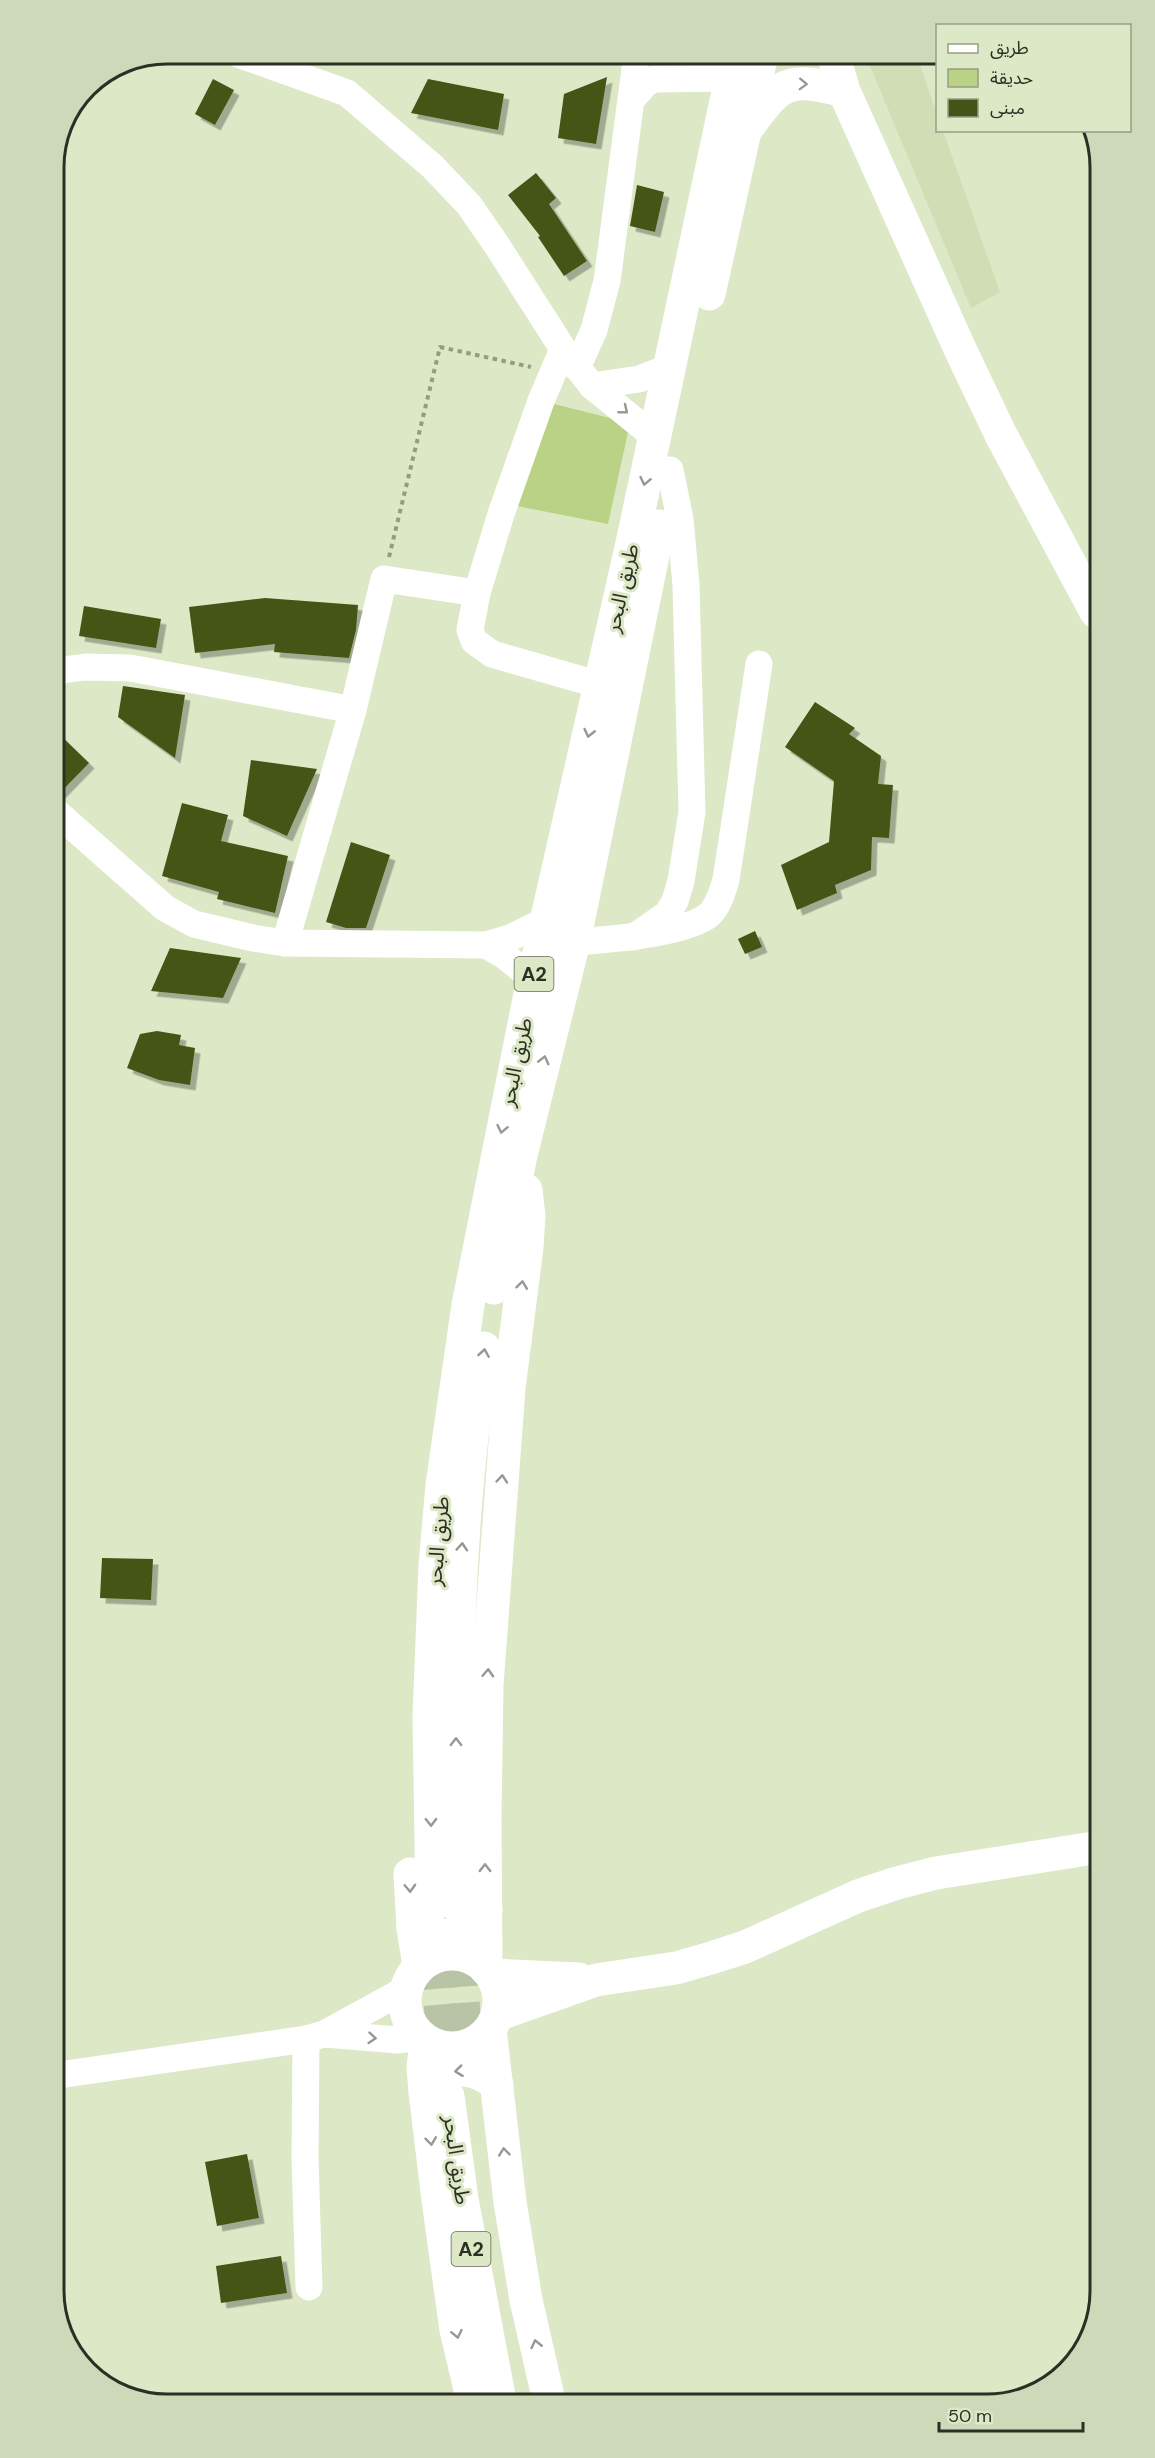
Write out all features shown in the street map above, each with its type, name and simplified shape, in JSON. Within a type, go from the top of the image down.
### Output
[{"type":"main road","name":"طريق البحر","points":[[447,1912],[462,1543],[480,1374],[497,1268],[521,1155],[574,942],[670,470],[760,65]]},
{"type":"main road","points":[[836,65],[844,91],[991,413],[1090,601]]},
{"type":"main road","name":"طريق البحر","points":[[447,1912],[429,1716],[435,1565],[452,1413],[482,1228],[533,979],[655,437],[663,370],[725,66]]},
{"type":"main road","points":[[745,130],[772,94],[782,88],[803,83],[844,91]]},
{"type":"main road","points":[[412,1978],[431,1958],[446,1953],[461,1954],[475,1959],[489,1972],[596,1980],[676,1968],[745,1947],[858,1896],[897,1883],[946,1871],[1090,1849]]},
{"type":"main road","points":[[471,2393],[456,2330],[460,2092],[493,2022],[499,2002],[497,1988],[489,1972],[447,1912],[412,1978],[404,2006],[410,2023],[423,2039],[439,2047],[453,2048],[467,2046],[480,2039],[493,2022],[596,1980]]},
{"type":"main road","points":[[423,2039],[423,2067],[460,2092],[510,2202],[526,2300],[547,2393]]},
{"type":"main road","name":"طريق البحر","points":[[460,2092],[519,2393]]},
{"type":"main road","name":"طريق البحر","points":[[460,2092],[462,2199],[498,2393]]},
{"type":"street","points":[[266,64],[347,93],[433,167],[469,205],[496,244],[571,369],[655,437]]},
{"type":"street","points":[[600,685],[504,658],[482,648],[474,641],[470,630],[477,593],[501,514],[571,369],[594,330],[607,281],[636,65]]},
{"type":"street","points":[[632,99],[646,83],[655,79],[725,66]]},
{"type":"street","points":[[571,369],[639,379],[663,370]]},
{"type":"street","points":[[634,938],[667,914],[675,901],[681,881],[692,812],[686,585],[680,519],[670,470]]},
{"type":"street","points":[[285,943],[353,710],[384,579],[477,593]]},
{"type":"street","points":[[574,942],[634,938],[700,921],[712,912],[720,899],[726,880],[759,664]]},
{"type":"street","points":[[65,670],[85,667],[130,668],[353,710]]},
{"type":"street","points":[[65,819],[178,917],[212,930],[285,943],[486,945],[510,939],[547,920]]},
{"type":"street","points":[[486,945],[505,956],[533,979]]},
{"type":"street","points":[[315,2036],[412,1978]]},
{"type":"street","points":[[309,2287],[305,2158],[315,2036]]},
{"type":"street","points":[[64,2075],[315,2036],[423,2039]]},
{"type":"path","points":[[384,579],[440,347],[571,369]]},
{"type":"shaded area","points":[[870,65],[920,65],[936,111],[936,132],[943,132],[1000,292],[971,308]]},
{"type":"green space","points":[[546,402],[630,423],[608,524],[517,506]]},
{"type":"building","points":[[607,77],[596,144],[558,138],[564,94]]},
{"type":"building","points":[[213,79],[234,90],[215,125],[195,114]]},
{"type":"building","points":[[428,79],[504,94],[498,130],[411,113]]},
{"type":"building","points":[[536,173],[556,198],[549,204],[587,261],[564,276],[538,237],[540,236],[508,195]]},
{"type":"building","points":[[637,185],[664,192],[655,232],[630,226]]},
{"type":"building","points":[[265,598],[358,605],[356,630],[349,658],[274,652],[275,644],[195,653],[189,607]]},
{"type":"building","points":[[84,606],[161,619],[156,648],[79,636]]},
{"type":"building","points":[[123,686],[185,695],[175,758],[118,717]]},
{"type":"building","points":[[815,702],[855,728],[849,734],[881,756],[878,784],[893,785],[889,838],[872,837],[871,870],[835,885],[837,893],[797,910],[781,865],[829,842],[834,781],[785,747]]},
{"type":"building","points":[[65,739],[89,763],[65,788]]},
{"type":"building","points":[[251,760],[317,769],[287,836],[243,816]]},
{"type":"building","points":[[182,803],[228,815],[221,841],[288,856],[275,913],[217,899],[219,892],[162,876]]},
{"type":"building","points":[[351,842],[390,855],[366,928],[346,928],[326,922]]},
{"type":"building","points":[[755,931],[762,947],[745,954],[738,939]]},
{"type":"building","points":[[170,948],[241,958],[223,998],[151,991]]},
{"type":"building","points":[[157,1031],[181,1035],[179,1045],[195,1048],[190,1085],[159,1080],[127,1068],[140,1034]]},
{"type":"building","points":[[102,1558],[153,1559],[151,1600],[100,1598]]},
{"type":"building","points":[[247,2154],[259,2218],[217,2226],[205,2162]]},
{"type":"building","points":[[281,2256],[287,2293],[221,2303],[216,2266]]},
{"type":"tunnel","points":[[456,1905],[470,2097]]},
{"type":"tunnel","points":[[432,1907],[444,2049]]}]
